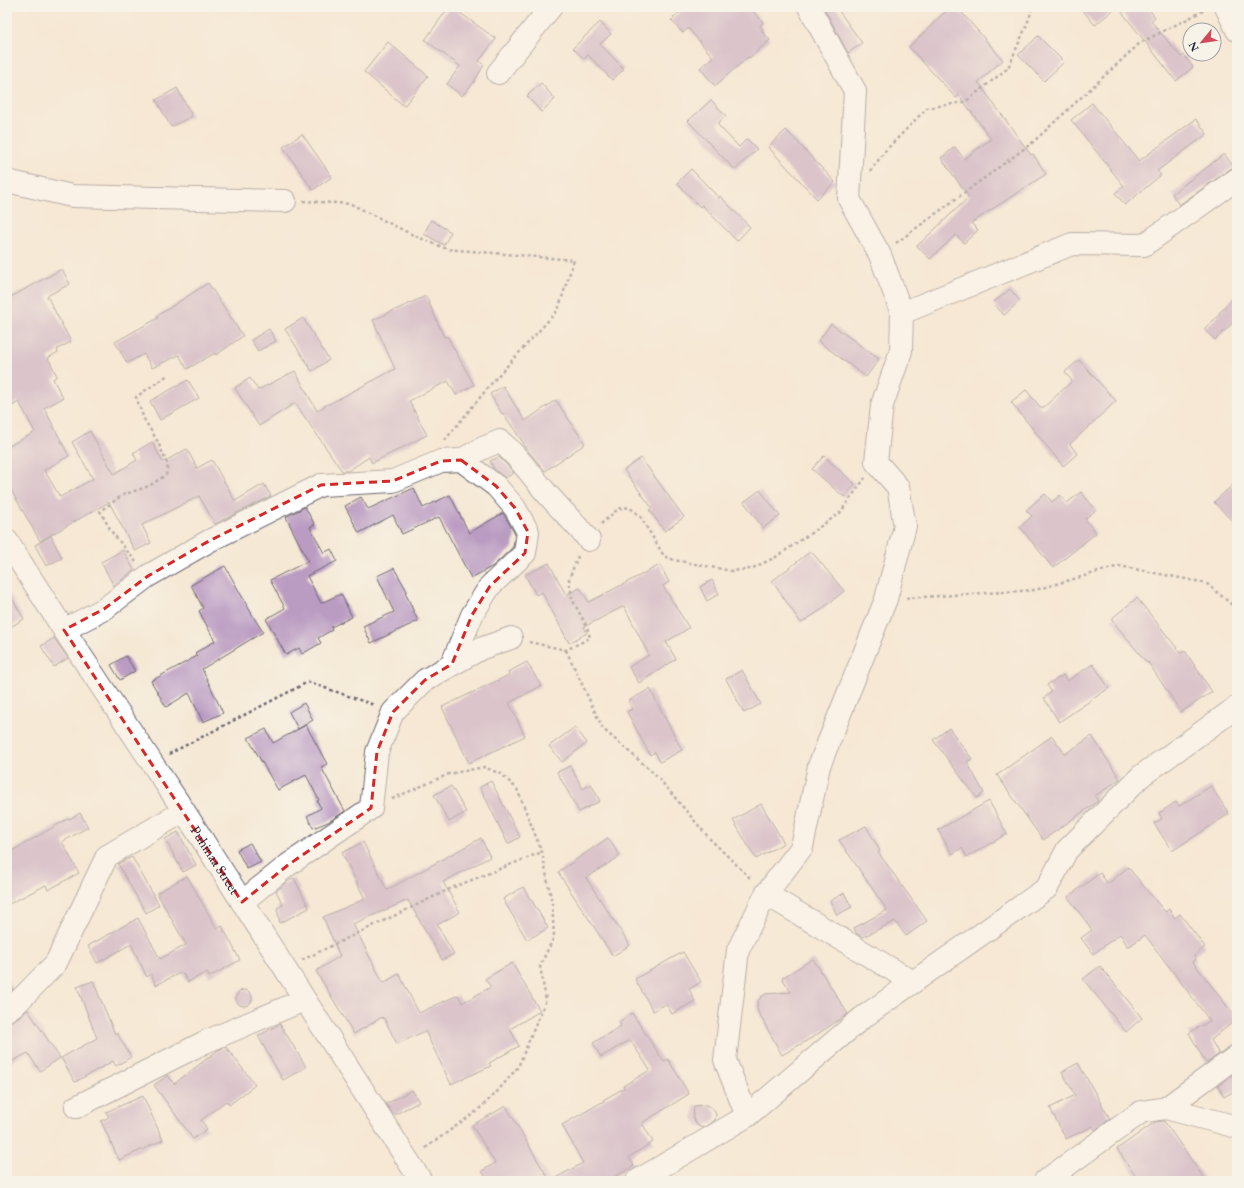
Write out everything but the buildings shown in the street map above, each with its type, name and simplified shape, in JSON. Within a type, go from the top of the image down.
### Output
[{"type":"street","points":[[498,73],[551,7]]},
{"type":"street","points":[[747,1116],[725,1060],[738,950],[766,894],[802,847],[819,766],[886,599],[905,526],[898,487],[876,462],[882,405],[901,351],[902,313],[880,255],[849,199],[855,91],[809,7]]},
{"type":"street","points":[[1226,7],[1237,30]]},
{"type":"street","points":[[902,313],[1072,244],[1144,245],[1237,179]]},
{"type":"street","points":[[7,182],[72,196],[285,200]]},
{"type":"street","points":[[64,630],[104,609],[148,576],[209,541],[321,485],[393,481],[441,461],[461,460],[500,441],[510,449],[543,489],[574,521],[589,540]]},
{"type":"street","points":[[452,664],[472,615],[490,586],[524,553],[528,532],[515,508],[496,486],[461,460]]},
{"type":"street","name":"Puhinaa Street","points":[[7,541],[151,764],[184,811],[421,1181]]},
{"type":"street","points":[[242,902],[288,865],[371,808],[377,752],[394,712],[425,680],[480,649],[511,638]]},
{"type":"street","points":[[637,1181],[747,1116],[862,1018],[1047,888],[1067,850],[1141,776],[1237,708]]},
{"type":"street","points":[[7,1010],[18,1002],[56,963],[107,856],[184,811]]},
{"type":"street","points":[[766,894],[913,982]]},
{"type":"street","points":[[76,1107],[205,1042],[304,1000]]},
{"type":"street","points":[[1166,1108],[1237,1056]]},
{"type":"street","points":[[1045,1181],[1141,1112],[1166,1108],[1237,1127]]},
{"type":"path","points":[[868,174],[887,149],[927,108],[965,102],[1008,68],[1027,24],[1032,7]]},
{"type":"path","points":[[880,255],[1032,143],[1140,43],[1211,7]]},
{"type":"path","points":[[285,200],[351,204],[447,250],[574,260],[558,310],[496,378],[441,445]]},
{"type":"path","points":[[148,576],[110,531],[100,511],[123,495],[149,486],[166,475],[168,466],[158,442],[144,419],[136,397],[168,375]]},
{"type":"path","points":[[511,638],[566,650],[590,638],[587,627],[572,599],[569,579],[577,557],[595,530],[618,509],[629,507],[640,516],[664,556],[674,560],[717,569],[732,571],[751,568],[776,557],[840,513],[876,462]]},
{"type":"path","points":[[886,599],[1035,590],[1119,566],[1206,583],[1237,610]]},
{"type":"path","points":[[566,650],[603,729],[655,774],[710,839],[766,894]]},
{"type":"path","points":[[151,764],[308,682],[394,712]]},
{"type":"path","points":[[371,808],[449,774],[484,767],[501,774],[517,789],[542,852],[552,903],[554,937],[540,966],[546,1000],[518,1067],[496,1093],[477,1111],[408,1161]]},
{"type":"path","points":[[285,968],[454,887],[542,852]]},
{"type":"highlighted area","points":[[461,460],[496,486],[515,508],[528,532],[525,553],[490,586],[472,615],[452,664],[425,680],[393,712],[377,752],[371,808],[288,865],[242,902],[64,630],[104,609],[148,576],[209,541],[321,485],[393,481],[441,461]]}]
